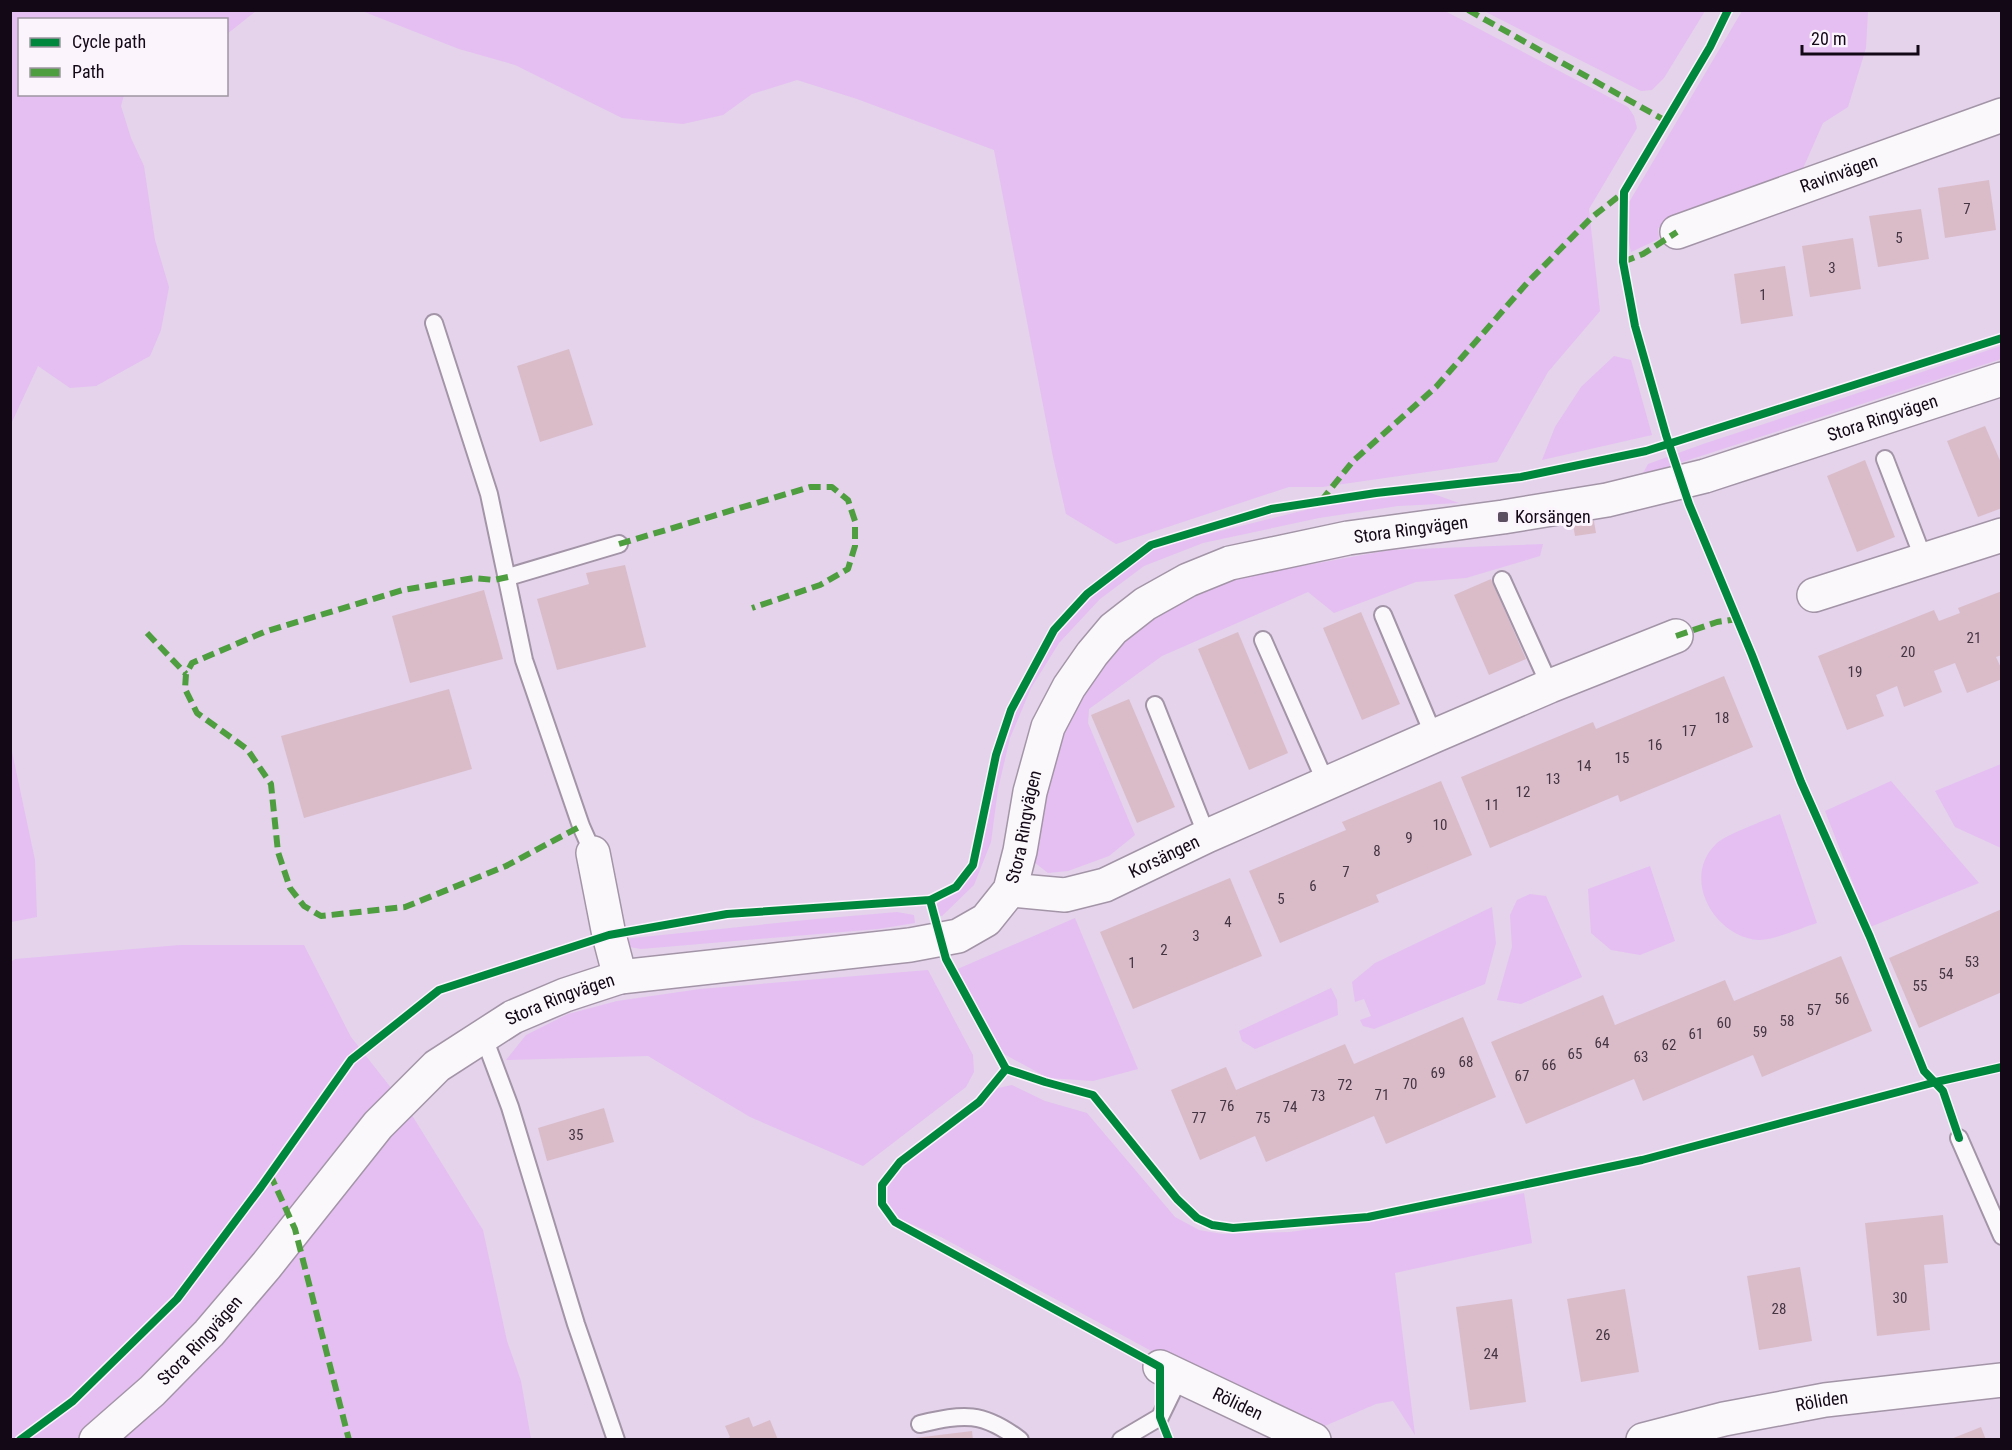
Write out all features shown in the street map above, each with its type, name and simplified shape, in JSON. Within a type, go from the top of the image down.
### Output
[{"type":"street","name":"Ravinvägen","points":[[1677,232],[2001,115]]},
{"type":"street","name":"Stora Ringvägen","points":[[96,1440],[152,1391],[209,1333],[266,1266],[378,1125],[437,1066],[513,1017],[565,995],[620,977],[910,945],[958,936],[986,920],[1010,890],[1020,851],[1030,792],[1048,727],[1069,687],[1113,629],[1145,604],[1188,580],[1230,563],[1348,538],[1607,500],[1705,476],[2001,379]]},
{"type":"street","points":[[1814,596],[2001,535]]},
{"type":"street","name":"Korsängen","points":[[1010,890],[1065,895],[1105,885],[1326,783],[1550,686],[1676,636]]},
{"type":"street","points":[[593,853],[609,935],[620,977]]},
{"type":"street","name":"Röliden","points":[[1170,1371],[1314,1440]]},
{"type":"street","name":"Röliden","points":[[1643,1440],[1724,1419],[1825,1400],[2001,1380]]},
{"type":"lane","points":[[434,323],[489,494],[524,660],[581,826],[593,853]]},
{"type":"lane","points":[[1885,459],[1924,560]]},
{"type":"lane","points":[[507,577],[619,544]]},
{"type":"lane","points":[[1502,580],[1550,686]]},
{"type":"lane","points":[[1383,615],[1434,736]]},
{"type":"lane","points":[[1263,640],[1326,783]]},
{"type":"lane","points":[[1155,705],[1207,836]]},
{"type":"lane","points":[[483,1035],[510,1107],[576,1324],[616,1440]]},
{"type":"lane","points":[[1959,1138],[2001,1236]]},
{"type":"lane","points":[[1121,1440],[1160,1417],[1170,1371]]},
{"type":"lane","points":[[920,1424],[950,1417],[980,1417],[1020,1440]]},
{"type":"shaded area","points":[[11,10],[256,11],[228,33],[228,18],[18,18],[18,96],[124,96],[121,106],[131,138],[144,166],[155,240],[169,287],[161,330],[150,356],[96,386],[70,388],[38,366],[11,424]]},
{"type":"shaded area","points":[[362,11],[1445,11],[1628,107],[1634,116],[1637,128],[1589,209],[1600,311],[1548,372],[1497,462],[1322,487],[1289,487],[1116,544],[1066,514],[994,150],[857,99],[797,80],[752,94],[723,115],[683,124],[622,118],[515,65],[459,49]]},
{"type":"shaded area","points":[[1484,11],[1705,11],[1664,78],[1652,90],[1641,91]]},
{"type":"shaded area","points":[[1742,11],[1868,11],[1866,48],[1848,107],[1823,123],[1801,173],[1658,228],[1659,239],[1631,252],[1625,224],[1628,204]]},
{"type":"shaded area","points":[[2001,346],[2001,359],[1642,475],[1648,464],[1703,444]]},
{"type":"shaded area","points":[[1614,356],[1631,360],[1652,435],[1542,460],[1555,427],[1581,387]]},
{"type":"shaded area","points":[[1425,491],[1459,503],[1398,506],[1319,518],[1203,543],[1144,566],[1100,599],[1059,643],[1031,688],[1010,738],[998,789],[991,842],[974,885],[942,916],[936,915],[934,910],[936,905],[968,876],[982,828],[990,769],[999,732],[1014,695],[1031,663],[1052,634],[1104,577],[1139,555],[1172,543],[1330,504]]},
{"type":"shaded area","points":[[1543,544],[1540,556],[1466,578],[1416,582],[1334,613],[1308,592],[1162,656],[1089,709],[1088,723],[1135,835],[1109,856],[1068,871],[1048,873],[1034,862],[1040,796],[1066,712],[1105,658],[1147,613],[1214,582],[1390,550]]},
{"type":"shaded area","points":[[11,747],[35,860],[37,917],[11,922]]},
{"type":"shaded area","points":[[2001,764],[2001,848],[1955,827],[1935,791]]},
{"type":"shaded area","points":[[1891,781],[1979,883],[1870,927],[1825,811]]},
{"type":"shaded area","points":[[1780,814],[1817,923],[1759,940],[1743,936],[1728,928],[1716,917],[1707,903],[1702,888],[1702,872],[1706,857],[1722,839]]},
{"type":"shaded area","points":[[1650,866],[1675,941],[1640,955],[1611,950],[1591,933],[1588,889]]},
{"type":"shaded area","points":[[1530,894],[1546,896],[1582,977],[1521,1004],[1497,1000],[1512,947],[1510,915],[1517,900]]},
{"type":"shaded area","points":[[1492,907],[1496,943],[1485,984],[1374,1029],[1363,1026],[1360,1020],[1371,1016],[1364,999],[1355,1002],[1352,982],[1375,963]]},
{"type":"shaded area","points":[[897,912],[914,915],[915,923],[878,929],[641,949],[624,946],[623,939],[816,919]]},
{"type":"shaded area","points":[[1075,918],[1138,1069],[1093,1081],[1048,1078],[993,1048],[953,971]]},
{"type":"shaded area","points":[[180,945],[304,945],[351,1037],[410,1112],[483,1230],[507,1341],[521,1381],[531,1439],[11,1440],[11,962],[15,959]]},
{"type":"shaded area","points":[[928,970],[973,1055],[974,1072],[966,1087],[863,1166],[750,1117],[648,1056],[506,1060],[526,1035],[568,1014],[617,1001],[700,989]]},
{"type":"shaded area","points":[[1331,988],[1337,1000],[1338,1015],[1255,1049],[1242,1041],[1239,1031]]},
{"type":"shaded area","points":[[1012,1085],[1045,1101],[1087,1113],[1175,1217],[1199,1230],[1222,1234],[1290,1232],[1431,1212],[1524,1193],[1532,1243],[1395,1273],[1415,1435],[1393,1401],[1376,1404],[1320,1428],[1157,1354],[941,1237],[895,1217],[883,1208],[879,1197],[881,1182],[998,1088]]},
{"type":"building","points":[[1989,180],[1996,230],[1945,238],[1938,188]]},
{"type":"building","points":[[1921,209],[1929,259],[1878,267],[1869,216]]},
{"type":"building","points":[[1853,238],[1861,289],[1810,297],[1802,246]]},
{"type":"building","points":[[1785,266],[1793,316],[1741,324],[1734,274]]},
{"type":"building","points":[[569,349],[593,425],[540,442],[517,366]]},
{"type":"building","points":[[1985,426],[2002,465],[2002,508],[1978,517],[1947,441]]},
{"type":"building","points":[[1865,460],[1895,537],[1857,552],[1827,476]]},
{"type":"building","points":[[1594,521],[1596,533],[1575,536],[1573,524]]},
{"type":"building","points":[[625,565],[646,647],[557,670],[537,599],[589,584],[586,573]]},
{"type":"building","points":[[1491,579],[1526,659],[1489,675],[1454,595]]},
{"type":"building","points":[[484,590],[503,659],[410,683],[392,616]]},
{"type":"building","points":[[2002,591],[2002,655],[1996,657],[2002,670],[2002,679],[1967,693],[1955,663],[1934,671],[1942,692],[1904,707],[1897,686],[1876,695],[1884,716],[1847,730],[1818,656],[1934,610],[1939,621],[1960,613],[1958,608]]},
{"type":"building","points":[[1361,612],[1400,704],[1362,720],[1323,628]]},
{"type":"building","points":[[1238,632],[1288,753],[1249,770],[1198,649]]},
{"type":"building","points":[[1724,676],[1753,747],[1620,802],[1618,795],[1490,848],[1461,777],[1593,722],[1596,729]]},
{"type":"building","points":[[449,689],[472,769],[304,818],[281,736]]},
{"type":"building","points":[[1129,699],[1175,807],[1137,823],[1091,715]]},
{"type":"building","points":[[1441,781],[1472,855],[1376,895],[1379,902],[1280,943],[1249,871],[1346,830],[1342,822]]},
{"type":"building","points":[[1230,878],[1262,956],[1133,1009],[1100,932]]},
{"type":"building","points":[[2002,909],[2002,992],[1919,1028],[1889,958]]},
{"type":"building","points":[[1841,956],[1872,1031],[1762,1077],[1753,1055],[1643,1101],[1634,1079],[1526,1124],[1491,1042],[1603,995],[1615,1025],[1725,980],[1734,1001]]},
{"type":"building","points":[[1463,1017],[1496,1097],[1386,1144],[1374,1116],[1266,1162],[1255,1136],[1200,1160],[1171,1090],[1226,1067],[1236,1090],[1345,1044],[1354,1064]]},
{"type":"building","points":[[604,1108],[614,1142],[547,1161],[538,1128]]},
{"type":"building","points":[[1943,1215],[1948,1263],[1924,1265],[1930,1330],[1877,1336],[1865,1223]]},
{"type":"building","points":[[1800,1267],[1812,1341],[1759,1350],[1747,1276]]},
{"type":"building","points":[[1625,1289],[1639,1372],[1581,1382],[1567,1299]]},
{"type":"building","points":[[1512,1299],[1526,1402],[1470,1410],[1456,1307]]},
{"type":"building","points":[[749,1417],[753,1427],[770,1420],[778,1440],[725,1440],[730,1437],[725,1426]]},
{"type":"building","points":[[1981,1427],[1986,1440],[1951,1440],[1951,1439]]},
{"type":"building","points":[[972,1431],[973,1440],[915,1440],[915,1438]]},
{"type":"marked path","points":[[1468,10],[1666,121]]},
{"type":"marked path","points":[[1321,501],[1353,461],[1436,387],[1528,282],[1591,218],[1624,192]]},
{"type":"marked path","points":[[1623,262],[1643,254],[1677,232]]},
{"type":"marked path","points":[[619,544],[810,487],[832,487],[848,500],[855,521],[855,546],[848,569],[820,585],[752,608]]},
{"type":"marked path","points":[[508,577],[494,580],[474,578],[403,590],[264,632],[192,663],[186,674],[185,689],[197,713],[247,749],[271,784],[278,852],[290,888],[304,906],[321,916],[405,907],[506,866],[581,826]]},
{"type":"marked path","points":[[1676,636],[1717,622],[1737,619]]},
{"type":"marked path","points":[[147,633],[186,674]]},
{"type":"marked path","points":[[270,1174],[295,1229],[349,1440]]},
{"type":"cycle path","points":[[1728,10],[1710,47],[1624,192],[1623,262],[1635,326],[1666,435],[1689,504],[1752,655],[1801,782],[1870,937],[1924,1071],[1943,1091],[1959,1138]]},
{"type":"cycle path","points":[[20,1440],[73,1401],[177,1299],[261,1187],[351,1060],[439,990],[609,935],[727,914],[930,900],[956,887],[973,865],[996,755],[1011,710],[1054,630],[1087,594],[1151,545],[1271,509],[1376,493],[1521,477],[1646,451],[2002,338]]},
{"type":"cycle path","points":[[930,900],[946,959],[1006,1069]]},
{"type":"cycle path","points":[[1169,1440],[1160,1417],[1160,1367],[895,1222],[882,1204],[882,1185],[900,1162],[979,1102],[1006,1069],[1093,1095],[1177,1199],[1197,1218],[1212,1225],[1233,1228],[1368,1217],[1537,1182],[1642,1160],[1936,1082],[2002,1067]]},
{"type":"place","name":"Korsängen","points":[[1503,517]]}]
